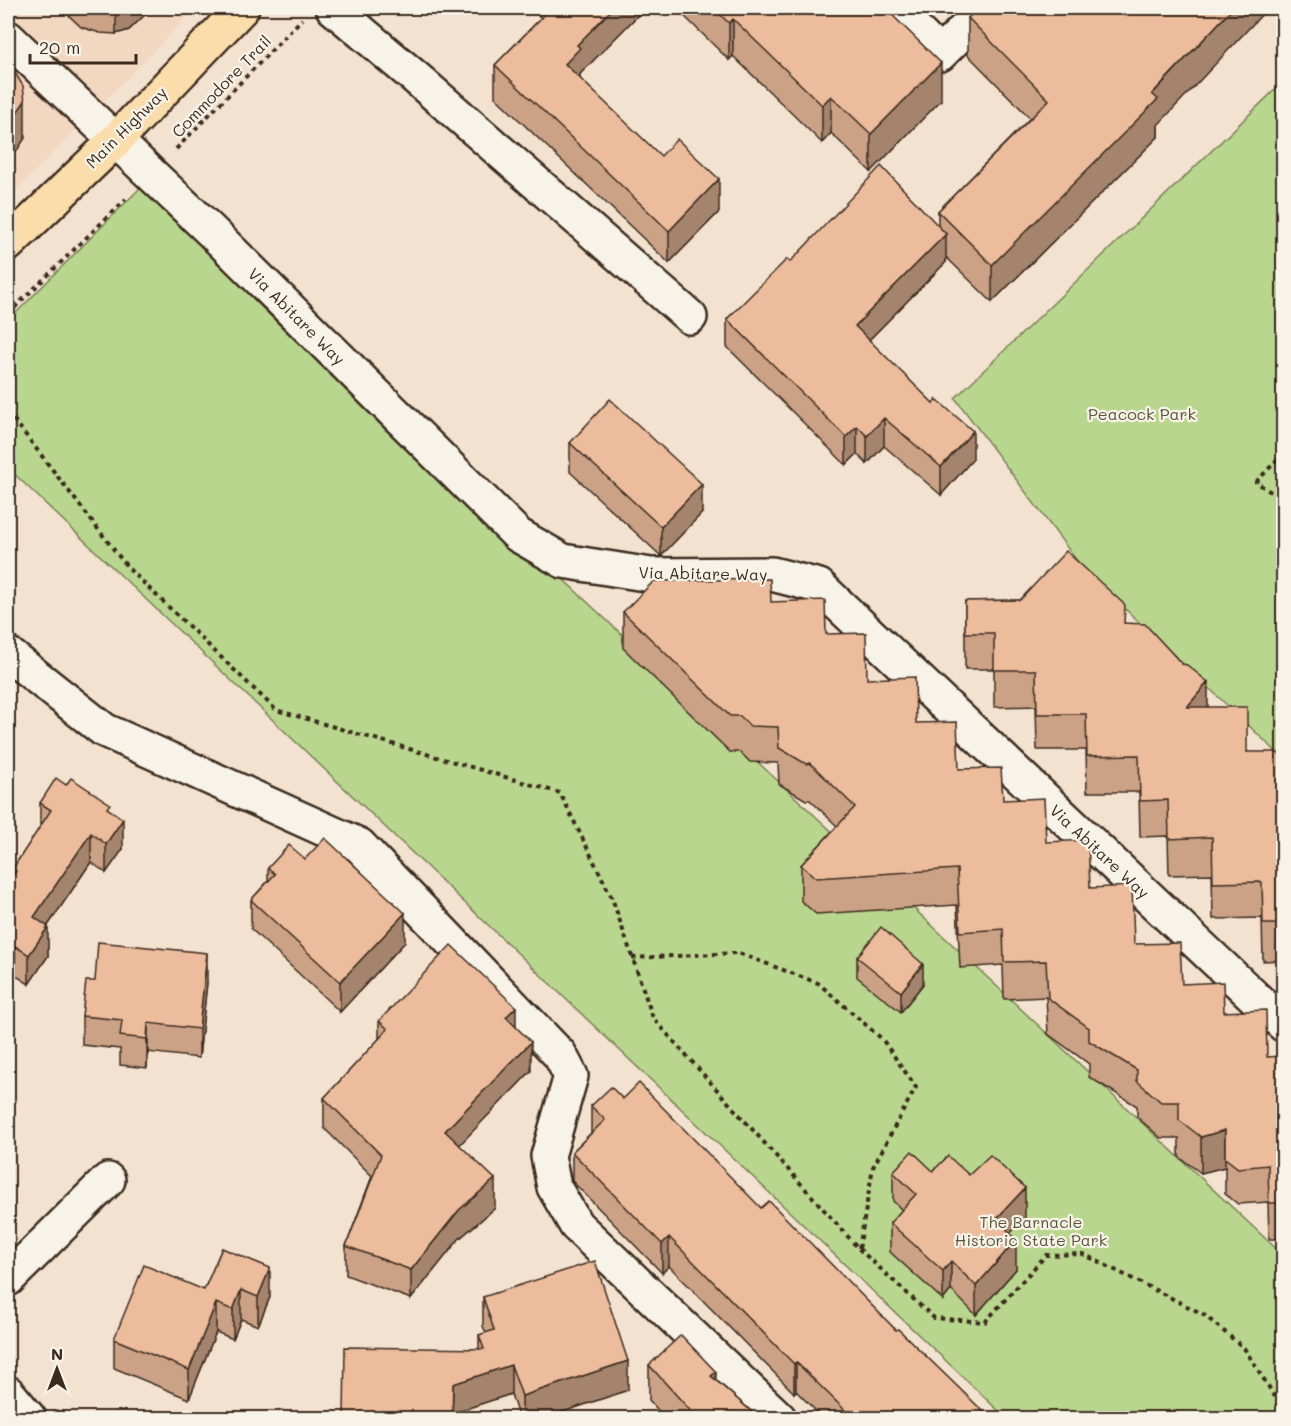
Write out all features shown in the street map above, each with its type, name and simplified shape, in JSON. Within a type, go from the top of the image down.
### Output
[{"type":"main road","name":"Main Highway","points":[[8,244],[115,141],[242,8]]},
{"type":"street","points":[[893,8],[940,54],[986,8]]},
{"type":"street","points":[[319,12],[416,78],[690,317]]},
{"type":"street","name":"Via Abitare Way","points":[[8,38],[211,231],[518,535],[563,561],[651,575],[772,574],[819,586],[1284,1025]]},
{"type":"street","points":[[8,654],[104,730],[359,845],[560,1055],[571,1076],[548,1156],[554,1187],[576,1225],[779,1419]]},
{"type":"street","points":[[8,1279],[108,1180]]},
{"type":"street","points":[[8,1394],[29,1419]]},
{"type":"path","name":"Commodore Trail","points":[[171,154],[319,12]]},
{"type":"path","points":[[8,314],[133,194]]},
{"type":"path","points":[[8,412],[128,568],[276,710],[560,793],[612,898],[653,1018],[859,1249],[934,1318],[985,1322],[1046,1255],[1083,1254],[1203,1314],[1244,1348],[1284,1411]]},
{"type":"path","points":[[1284,453],[1256,482],[1284,501]]},
{"type":"path","points":[[633,958],[738,953],[818,982],[882,1039],[916,1087],[873,1167],[859,1249]]},
{"type":"shaded area","points":[[8,8],[196,8],[8,199]]},
{"type":"green space","name":"Peacock Park","points":[[1283,82],[1283,758],[1084,570],[955,398]]},
{"type":"green space","name":"The Barnacle Historic State Park","points":[[143,185],[1283,1255],[1283,1418],[1006,1418],[8,468],[8,321]]},
{"type":"building","points":[[551,8],[613,8],[577,45],[580,48],[565,64],[661,156],[677,139],[719,179],[669,231],[495,65]]},
{"type":"building","points":[[713,8],[885,8],[941,63],[871,134],[831,96],[822,105],[733,19],[729,23]]},
{"type":"building","points":[[978,8],[1233,8],[1152,94],[1158,99],[992,265],[938,211],[1049,100],[968,18]]},
{"type":"building","points":[[8,65],[23,86],[25,101],[8,120]]},
{"type":"building","points":[[881,166],[946,234],[855,326],[933,403],[936,399],[973,431],[941,467],[884,418],[867,436],[857,426],[846,437],[727,319],[787,259],[790,262]]},
{"type":"building","points":[[610,399],[702,484],[661,527],[570,443]]},
{"type":"building","points":[[1066,551],[1125,605],[1124,623],[1145,624],[1182,664],[1187,665],[1208,682],[1187,707],[1247,707],[1247,752],[1276,752],[1284,758],[1284,924],[1263,924],[1262,882],[1213,883],[1212,837],[1169,839],[1168,800],[1140,801],[1139,755],[1087,756],[1086,714],[1037,714],[1036,670],[994,670],[994,633],[965,633],[965,601],[1020,600]]},
{"type":"building","points":[[770,579],[771,602],[825,600],[826,634],[866,633],[867,679],[915,677],[916,723],[957,722],[959,769],[1001,768],[1003,800],[1044,798],[1046,842],[1088,840],[1090,888],[1132,886],[1134,944],[1180,943],[1182,984],[1223,982],[1224,1012],[1266,1010],[1267,1057],[1284,1056],[1284,1203],[1269,1203],[1268,1165],[1238,1168],[1225,1158],[1225,1130],[1201,1137],[1179,1120],[1179,1102],[1161,1102],[1137,1081],[1137,1070],[1089,1041],[1089,1028],[1048,998],[1046,961],[1004,962],[1003,929],[960,932],[957,869],[816,878],[801,865],[855,807],[810,763],[806,764],[779,748],[778,727],[750,726],[740,716],[730,716],[623,612],[654,581]]},
{"type":"building","points":[[56,778],[66,785],[71,778],[110,804],[107,808],[123,819],[106,844],[91,833],[34,917],[48,927],[29,955],[15,946],[10,953],[8,952],[8,884],[16,871],[13,868],[51,810],[40,803]]},
{"type":"building","points":[[325,838],[405,913],[340,982],[251,900],[275,874],[268,868],[289,845],[305,859]]},
{"type":"building","points":[[881,927],[923,964],[901,992],[857,957]]},
{"type":"building","points":[[98,942],[207,953],[199,1029],[148,1023],[147,1039],[120,1036],[122,1020],[82,1016],[86,981],[95,981]]},
{"type":"building","points":[[451,945],[516,1007],[506,1017],[531,1042],[445,1131],[495,1179],[459,1210],[411,1270],[346,1246],[381,1155],[324,1098],[388,1029],[379,1021]]},
{"type":"building","points":[[639,1083],[761,1208],[769,1201],[896,1330],[898,1329],[990,1418],[854,1419],[796,1362],[794,1364],[669,1237],[662,1244],[572,1152],[605,1120],[591,1106],[611,1087],[623,1099]]},
{"type":"building","points":[[912,1151],[933,1171],[948,1156],[969,1175],[990,1155],[1025,1188],[997,1218],[1016,1240],[976,1286],[951,1261],[943,1271],[890,1223],[916,1194],[893,1172]]},
{"type":"building","points":[[222,1248],[270,1268],[258,1297],[241,1290],[233,1310],[216,1303],[189,1370],[114,1339],[144,1265],[204,1290]]},
{"type":"building","points":[[595,1261],[628,1361],[522,1396],[511,1365],[453,1384],[452,1419],[344,1419],[345,1347],[484,1349],[479,1335],[494,1330],[483,1297]]},
{"type":"building","points":[[681,1335],[716,1372],[711,1376],[760,1419],[698,1419],[649,1365]]}]
